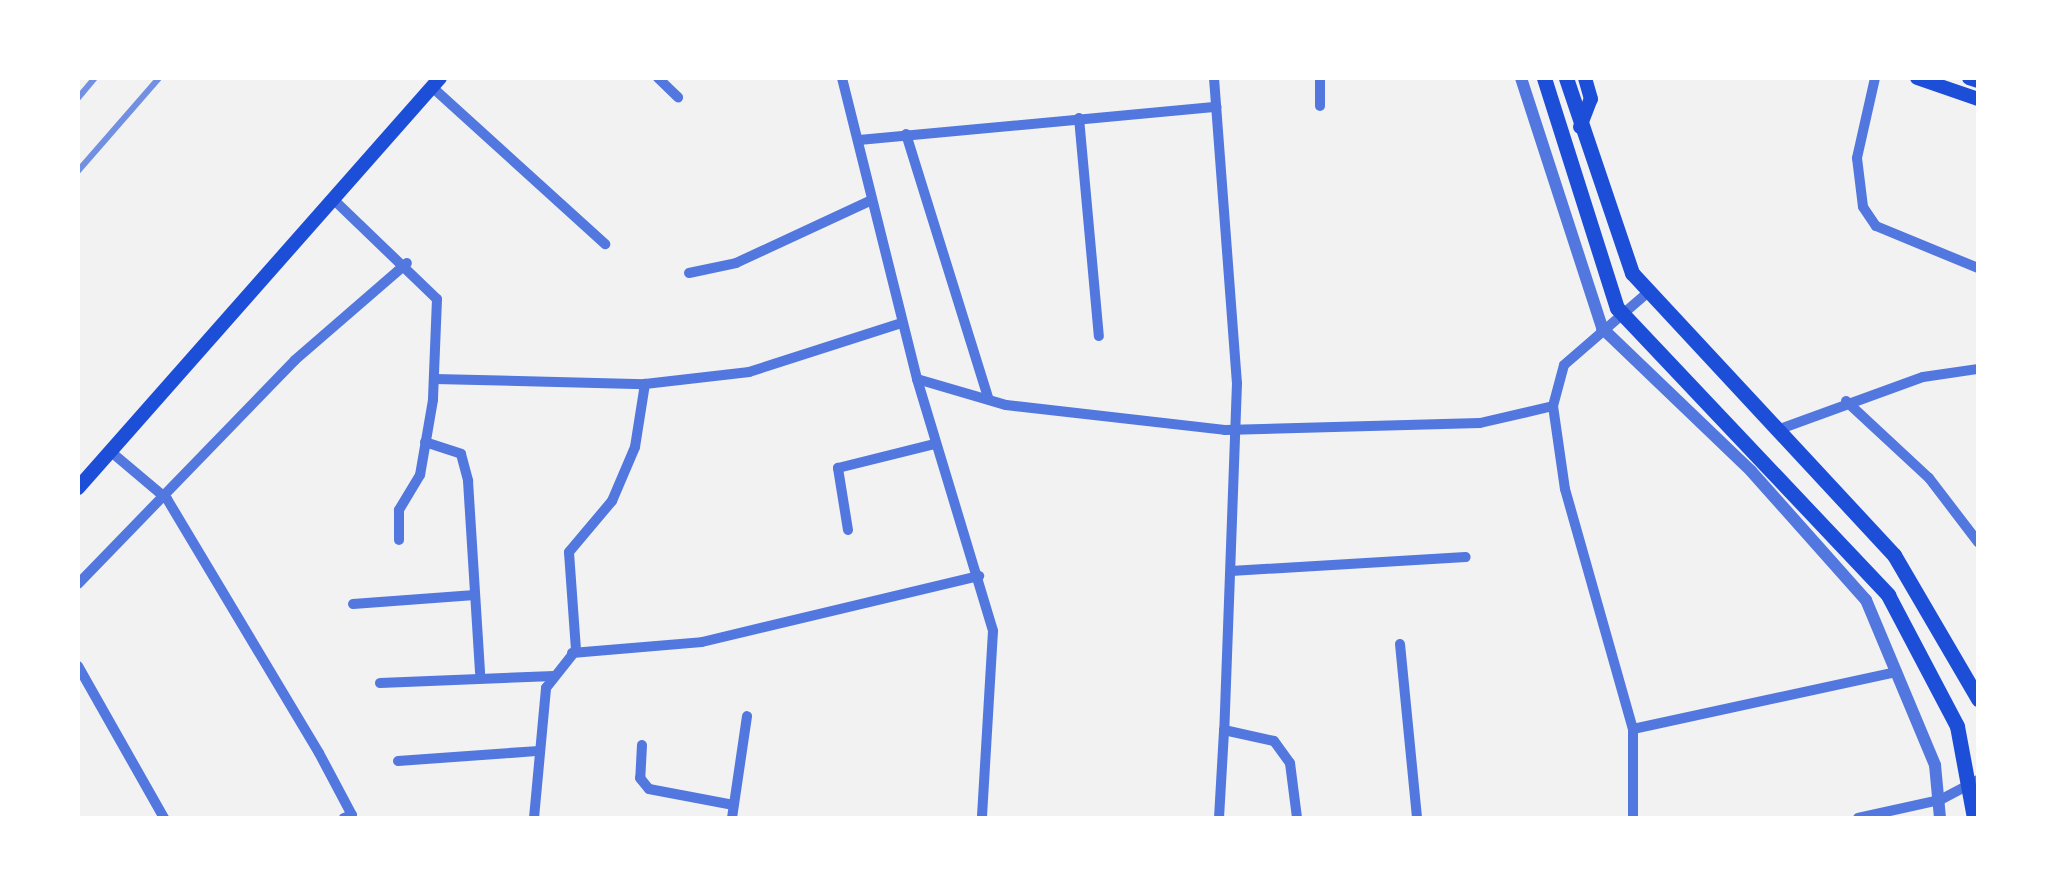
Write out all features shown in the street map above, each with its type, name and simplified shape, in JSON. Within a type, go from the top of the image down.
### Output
[{"type":"main road","points":[[1544,78],[1617,308],[1888,594],[1957,726],[1974,818]]},
{"type":"main road","points":[[1580,126],[1590,100],[1585,78]]},
{"type":"main road","points":[[1917,78],[1978,99]]},
{"type":"main road","points":[[1969,78],[1978,81]]},
{"type":"main road","points":[[78,488],[436,82]]},
{"type":"main road","points":[[1568,84],[1619,244],[1647,293],[1780,429],[1894,554],[1976,688]]},
{"type":"street","points":[[658,78],[678,97]]},
{"type":"street","points":[[842,78],[934,444],[979,576],[993,632],[982,818]]},
{"type":"street","points":[[1214,78],[1237,430],[1219,818]]},
{"type":"street","points":[[1320,78],[1320,106]]},
{"type":"street","points":[[1521,78],[1602,328],[1751,471],[1866,600],[1935,765],[1940,818]]},
{"type":"street","points":[[1875,78],[1857,158],[1863,208],[1876,226],[1978,268]]},
{"type":"street","points":[[436,82],[606,244]]},
{"type":"street","points":[[859,140],[1216,107]]},
{"type":"street","points":[[1079,118],[1098,336]]},
{"type":"street","points":[[906,134],[988,398]]},
{"type":"street","points":[[333,199],[407,263],[437,299],[435,379],[425,442],[399,510],[400,540]]},
{"type":"street","points":[[689,272],[736,263],[872,200]]},
{"type":"street","points":[[78,584],[167,499],[295,360],[407,263]]},
{"type":"street","points":[[1633,818],[1633,729],[1565,489],[1553,406],[1564,364],[1647,293]]},
{"type":"street","points":[[435,379],[645,384],[748,372],[902,323]]},
{"type":"street","points":[[1780,429],[1846,401],[1978,369]]},
{"type":"street","points":[[917,379],[1068,418],[1237,430],[1413,431],[1553,406]]},
{"type":"street","points":[[534,818],[536,751],[554,676],[572,653],[569,552],[612,500],[635,447],[645,384]]},
{"type":"street","points":[[1846,401],[1929,478],[1978,542]]},
{"type":"street","points":[[425,442],[460,454],[476,595],[480,674]]},
{"type":"street","points":[[848,530],[838,468],[934,444]]},
{"type":"street","points":[[110,451],[167,499],[320,752],[352,815],[344,818]]},
{"type":"street","points":[[1231,571],[1466,556]]},
{"type":"street","points":[[572,653],[702,642],[979,576]]},
{"type":"street","points":[[354,604],[476,595]]},
{"type":"street","points":[[1400,644],[1418,818]]},
{"type":"street","points":[[78,666],[164,818]]},
{"type":"street","points":[[1633,729],[1897,672]]},
{"type":"street","points":[[380,683],[480,674],[554,676]]},
{"type":"street","points":[[732,818],[747,716]]},
{"type":"street","points":[[1224,730],[1274,741],[1290,763],[1297,818]]},
{"type":"street","points":[[642,745],[640,778],[649,789],[734,805]]},
{"type":"street","points":[[398,760],[536,751]]},
{"type":"street","points":[[1858,818],[1940,800],[1978,780]]},
{"type":"railway","points":[[78,98],[95,78]]},
{"type":"railway","points":[[78,171],[159,78]]}]
